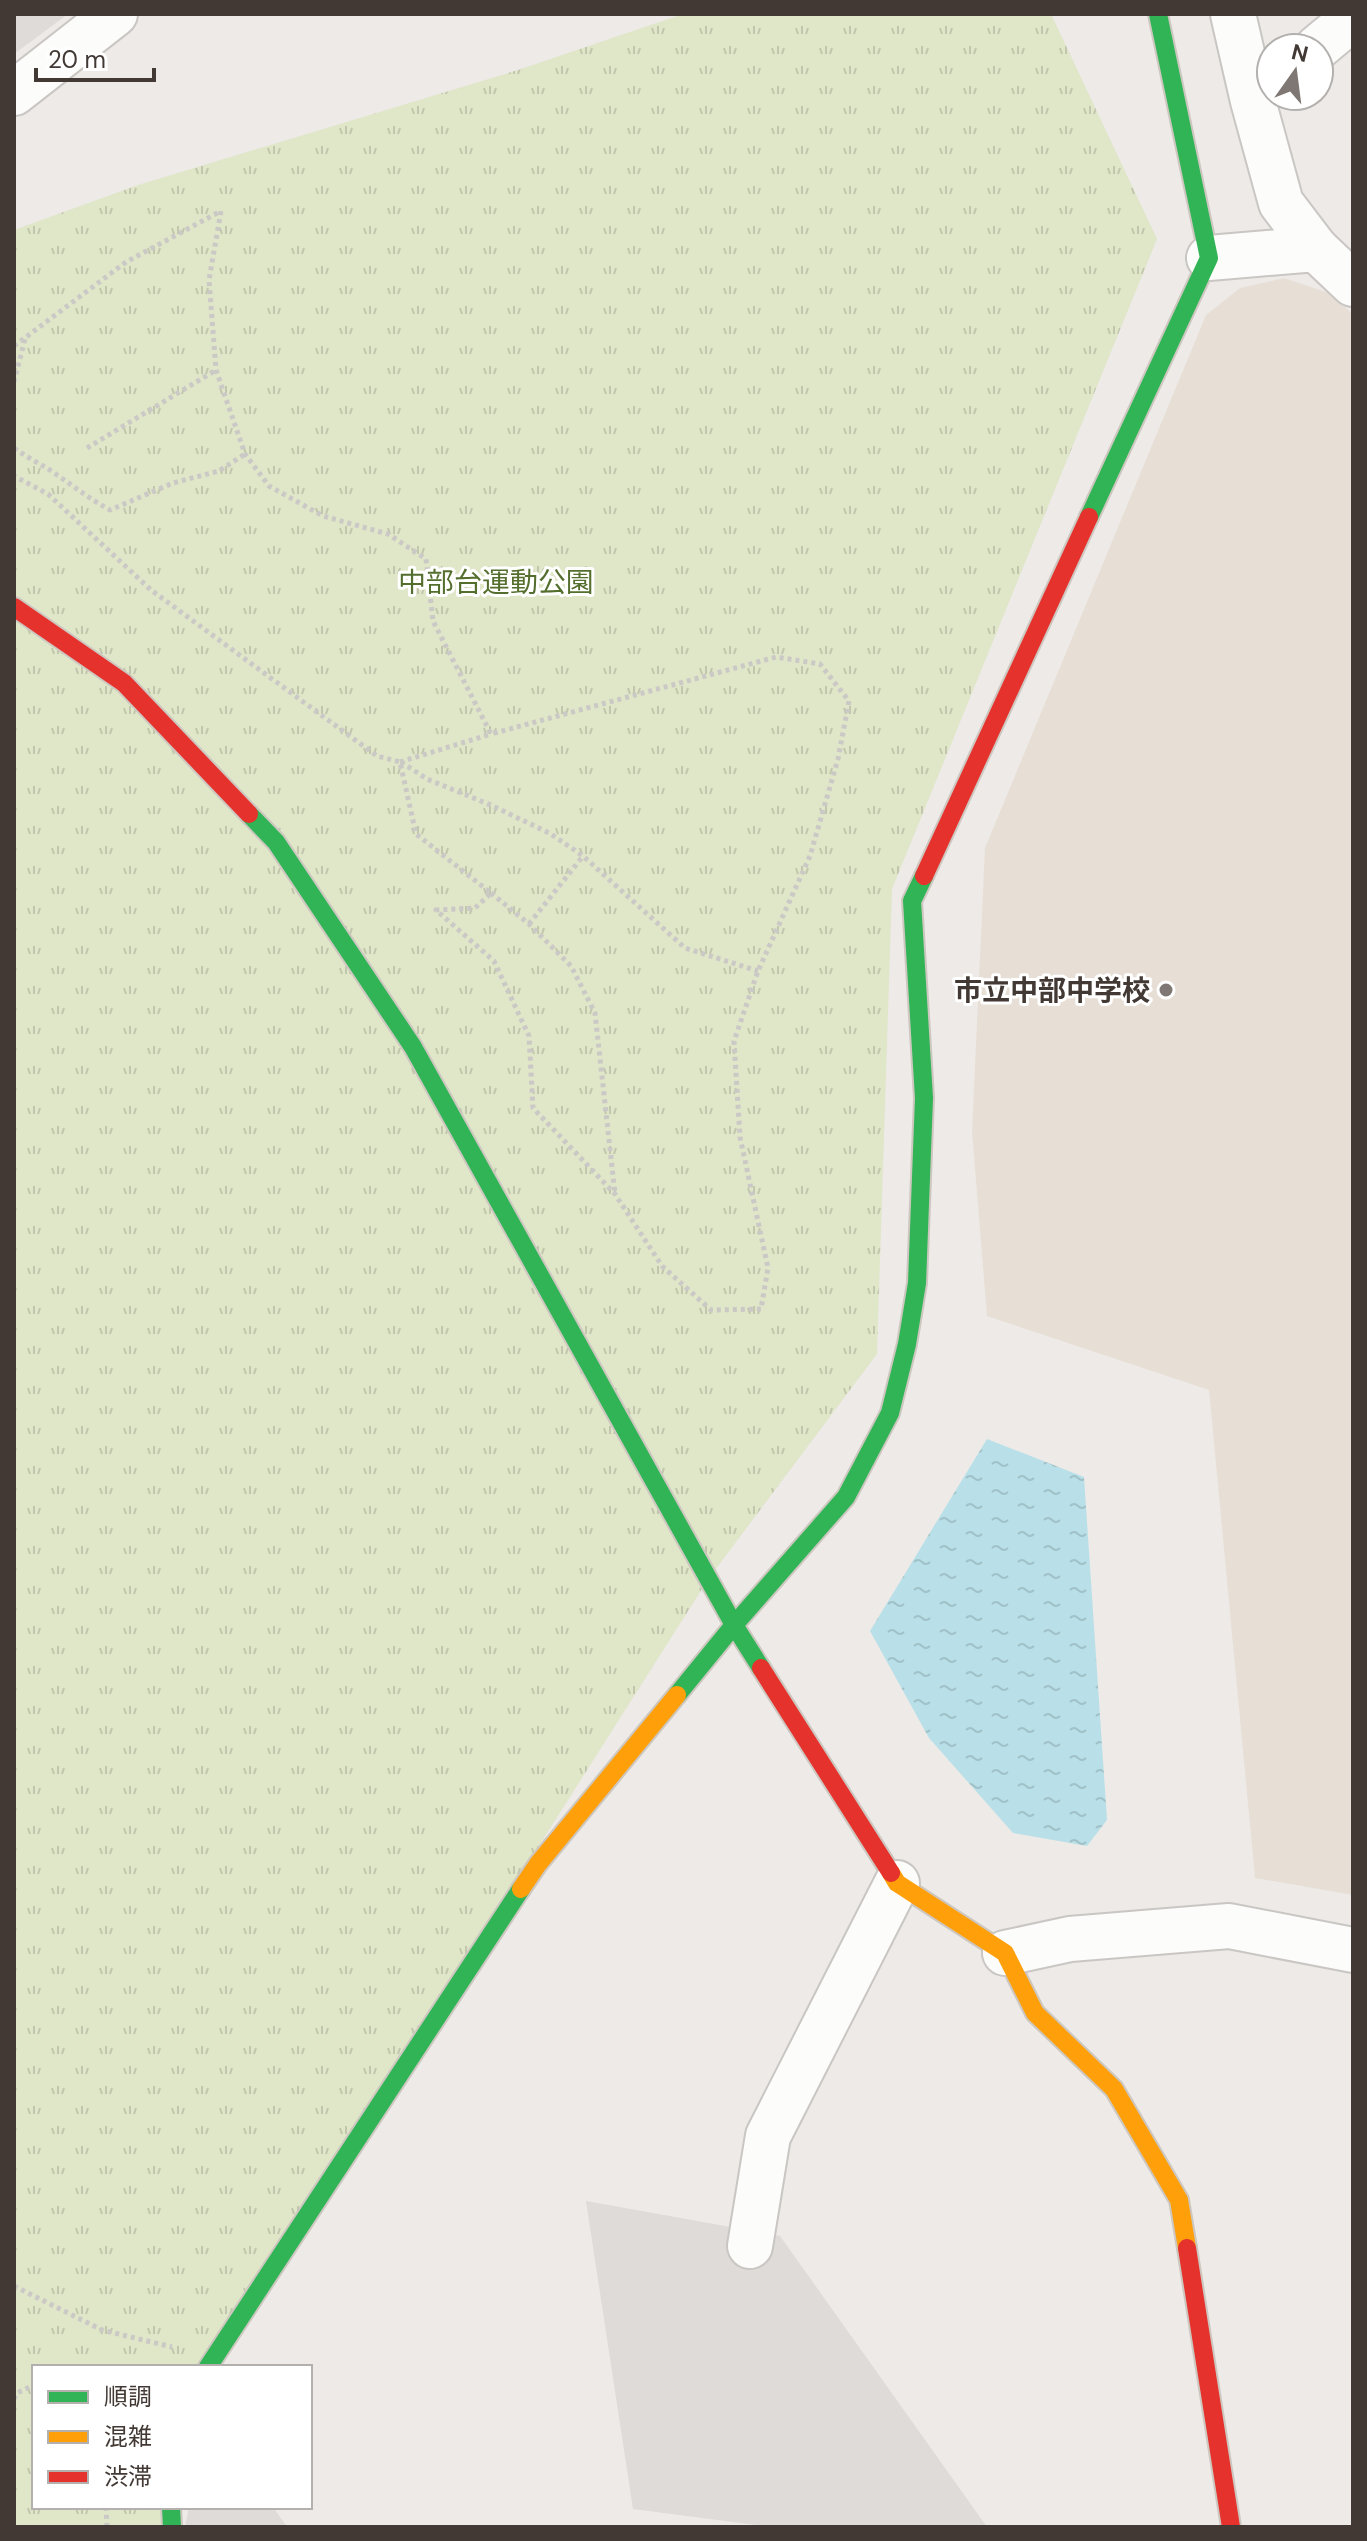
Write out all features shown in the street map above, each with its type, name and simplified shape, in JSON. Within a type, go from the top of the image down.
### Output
[{"type":"street","points":[[14,93],[115,14]]},
{"type":"street","points":[[209,2365],[538,1864],[734,1625],[846,1497],[890,1413],[907,1344],[917,1283],[924,1098],[912,901],[1209,258],[1158,14]]},
{"type":"street","points":[[1233,14],[1255,74]]},
{"type":"street","points":[[1335,33],[1353,18]]},
{"type":"street","points":[[1265,112],[1281,203],[1342,271]]},
{"type":"street","points":[[1209,258],[1342,271]]},
{"type":"street","points":[[14,607],[124,683],[276,842],[413,1047],[734,1625],[897,1883],[1005,1953],[1035,2013],[1114,2089],[1179,2200],[1231,2527]]},
{"type":"street","points":[[750,2246],[768,2136],[897,1883]]},
{"type":"street","points":[[1005,1953],[1070,1939],[1229,1926],[1353,1950]]},
{"type":"path","points":[[14,346],[126,262],[221,211],[209,280],[216,370],[245,454],[269,486],[323,516],[388,534],[426,559],[433,621],[491,734]]},
{"type":"path","points":[[14,382],[25,338]]},
{"type":"path","points":[[87,448],[216,370]]},
{"type":"path","points":[[14,448],[110,510],[173,483],[219,471],[245,454]]},
{"type":"path","points":[[14,476],[48,494],[151,590],[377,756],[400,762],[427,779],[551,834],[583,856],[685,948],[758,971]]},
{"type":"path","points":[[400,762],[491,734],[776,657],[820,664],[849,701],[838,759],[810,856],[758,971],[734,1041],[740,1137],[768,1268],[761,1309],[711,1310],[662,1266],[615,1194],[533,1108],[529,1036],[494,961],[436,910],[475,908],[491,893]]},
{"type":"path","points":[[400,762],[416,834],[529,924],[571,966],[595,1013],[615,1194]]},
{"type":"path","points":[[529,924],[583,856]]},
{"type":"path","points":[[14,2286],[102,2330],[180,2349]]},
{"type":"path","points":[[14,2399],[17,2393],[32,2386]]},
{"type":"shaded area","points":[[14,14],[68,14],[14,54]]},
{"type":"shaded area","name":"市立中部中学校","points":[[1284,278],[1326,292],[1353,314],[1353,1895],[1255,1878],[1209,1390],[987,1316],[972,1131],[985,848],[1206,315],[1240,288]]},
{"type":"shaded area","points":[[586,2201],[780,2236],[987,2527],[771,2527],[633,2509]]},
{"type":"shaded area","points":[[189,2509],[274,2509],[287,2527],[185,2527]]},
{"type":"green space","name":"中部台運動公園","points":[[683,14],[1051,14],[1157,239],[892,889],[877,1354],[709,1578],[209,2365],[32,2365],[32,2509],[171,2509],[172,2527],[14,2527],[14,230],[138,185],[518,70]]},
{"type":"water","points":[[987,1439],[1084,1477],[1107,1820],[1087,1846],[1013,1833],[929,1738],[870,1631]]},
{"type":"traffic: fast","points":[[1089,517],[1209,258],[1158,14]]},
{"type":"traffic: fast","points":[[249,814],[276,842],[413,1047],[734,1625],[677,1695]]},
{"type":"traffic: fast","points":[[761,1668],[734,1625],[846,1497],[890,1413],[907,1344],[917,1283],[924,1098],[912,901],[924,876]]},
{"type":"traffic: fast","points":[[209,2365],[521,1889]]},
{"type":"traffic: fast","points":[[171,2509],[172,2527]]},
{"type":"traffic: slow","points":[[521,1889],[538,1864],[677,1695]]},
{"type":"traffic: slow","points":[[891,1873],[897,1883],[1005,1953],[1035,2013],[1114,2089],[1179,2200],[1187,2248]]},
{"type":"traffic: jam","points":[[924,876],[1089,517]]},
{"type":"traffic: jam","points":[[14,607],[124,683],[249,814]]},
{"type":"traffic: jam","points":[[761,1668],[891,1873]]},
{"type":"traffic: jam","points":[[1187,2248],[1231,2527]]},
{"type":"place","name":"市立中部中学校","points":[[1166,990]]}]
